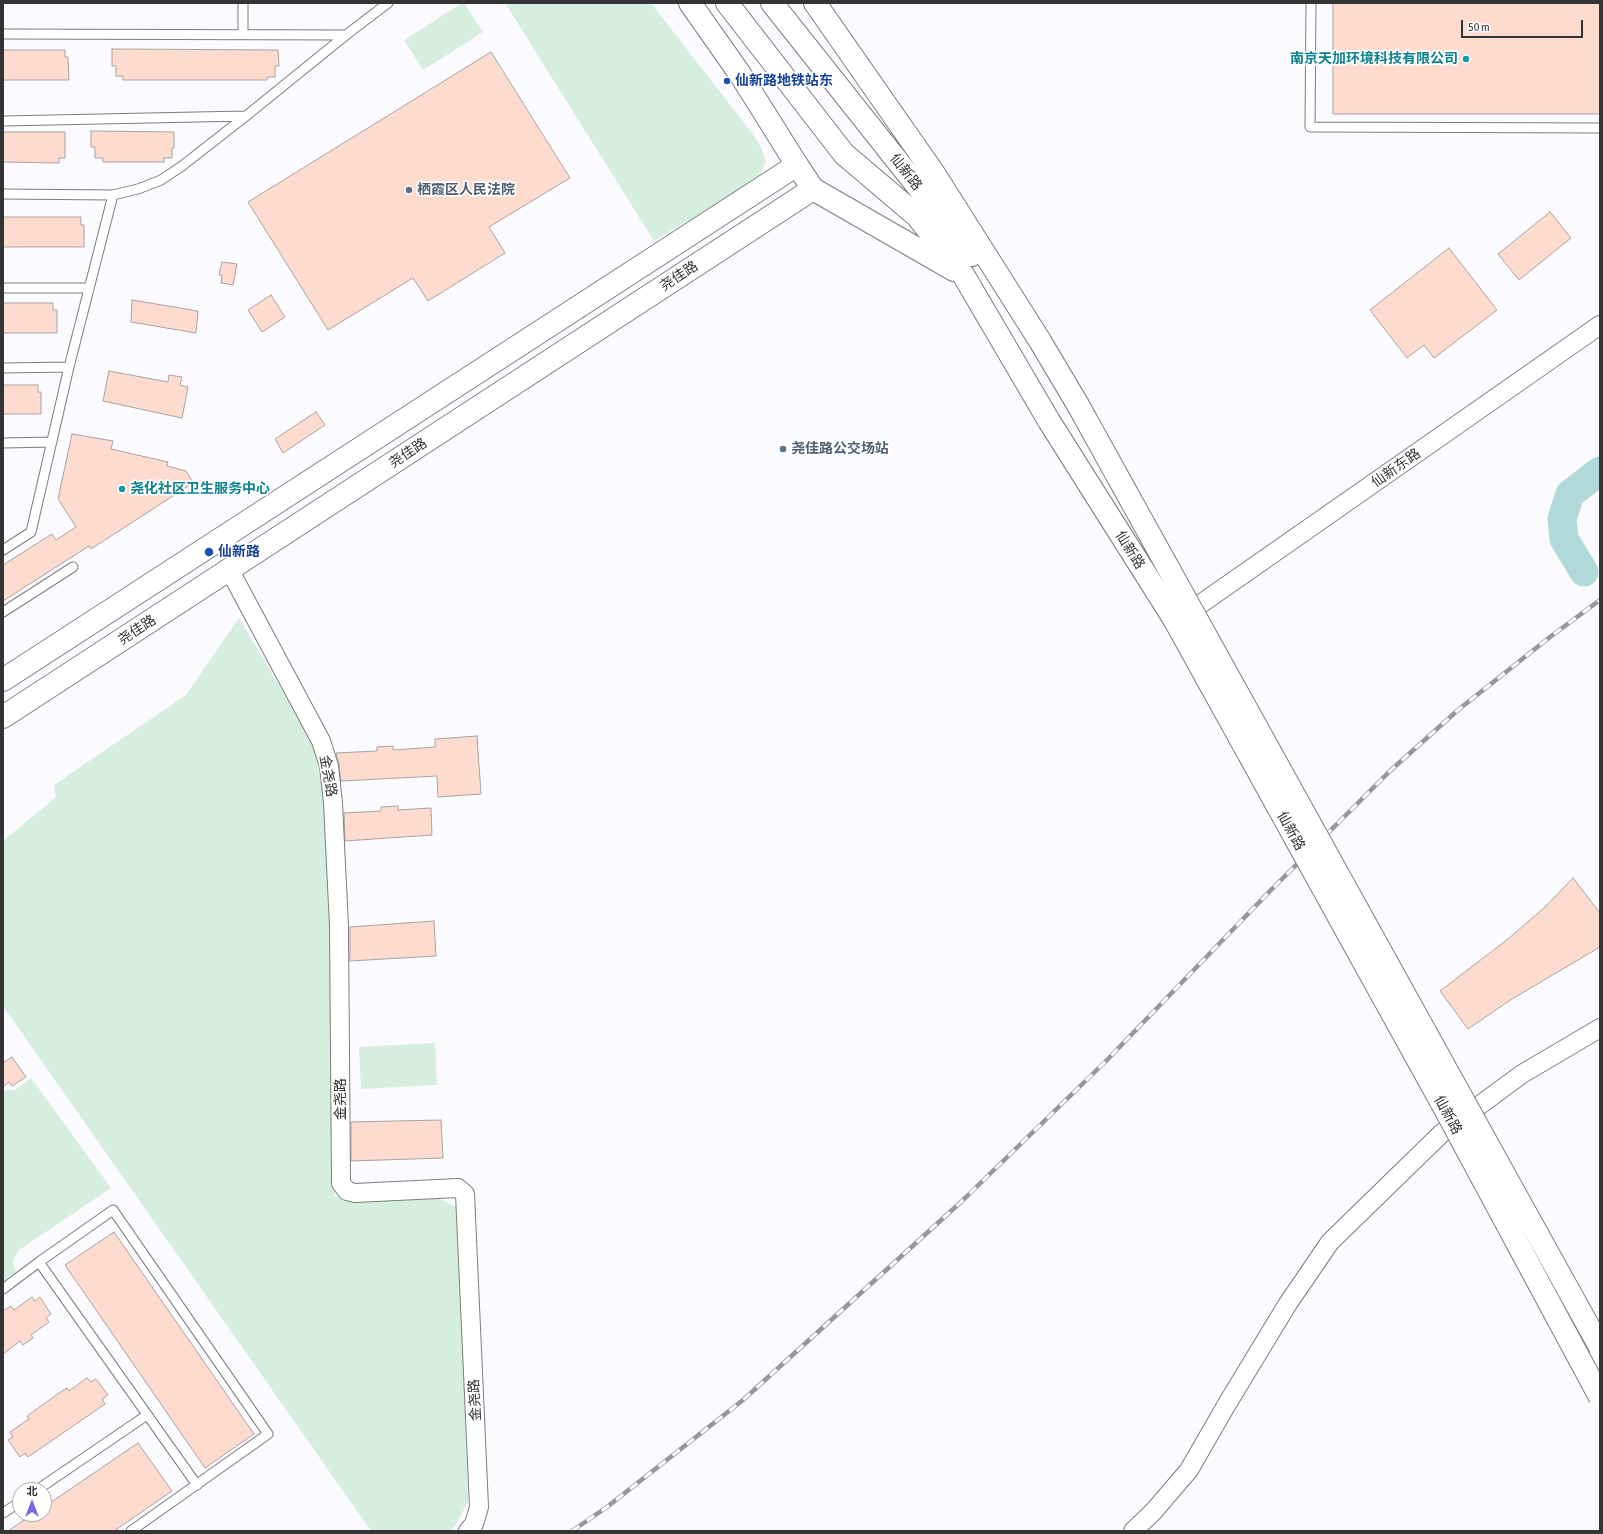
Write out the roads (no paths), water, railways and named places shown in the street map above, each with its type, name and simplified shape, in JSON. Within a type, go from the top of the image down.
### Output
[{"type":"main road","name":"仙新路","points":[[690,3],[740,74],[813,189],[964,276]]},
{"type":"main road","name":"仙新路","points":[[727,3],[844,154],[917,216],[964,276],[1049,421],[1174,620],[1445,1109],[1600,1398]]},
{"type":"main road","name":"仙新路","points":[[772,3],[1040,341]]},
{"type":"main road","name":"仙新路","points":[[815,3],[934,172],[1040,341],[1078,405],[1600,1347]]},
{"type":"main road","name":"尧佳路","points":[[3,680],[797,165]]},
{"type":"main road","name":"尧佳路","points":[[3,717],[813,189]]},
{"type":"street","name":"仙新东路","points":[[1192,610],[1600,325]]},
{"type":"street","name":"金尧路","points":[[229,569],[321,741],[329,766],[333,803],[339,926],[341,1183],[347,1191],[355,1193],[458,1188],[465,1194],[479,1507],[474,1524],[468,1531]]},
{"type":"street","points":[[1133,1531],[1153,1512],[1189,1470],[1287,1305],[1330,1242],[1442,1133],[1522,1074],[1600,1028]]},
{"type":"lane","points":[[243,3],[243,34]]},
{"type":"lane","points":[[3,194],[113,195],[138,189],[161,180],[182,166],[388,3]]},
{"type":"lane","points":[[1311,3],[1310,127],[1600,128]]},
{"type":"lane","points":[[3,34],[346,35]]},
{"type":"lane","points":[[3,121],[246,116]]},
{"type":"lane","points":[[3,550],[31,532],[68,367],[113,195]]},
{"type":"lane","points":[[3,288],[89,288]]},
{"type":"lane","points":[[3,368],[68,367]]},
{"type":"lane","points":[[3,443],[52,442]]},
{"type":"lane","points":[[3,612],[73,567]]},
{"type":"lane","points":[[3,1289],[113,1210],[268,1434],[131,1531]]},
{"type":"lane","points":[[40,1262],[197,1485]]},
{"type":"lane","points":[[49,1482],[147,1415]]},
{"type":"lane","points":[[3,1514],[12,1508]]},
{"type":"waterway","points":[[1584,572],[1564,539],[1562,519],[1570,494],[1600,471]]},
{"type":"railway","points":[[572,1531],[607,1507],[743,1400],[961,1202],[1106,1061],[1270,891],[1390,771],[1458,710],[1550,637],[1600,600]]},
{"type":"place","name":"南京天加环境科技有限公司","points":[[1466,59]]},
{"type":"place","name":"仙新路地铁站东","points":[[727,81]]},
{"type":"place","name":"栖霞区人民法院","points":[[409,190]]},
{"type":"place","name":"尧佳路公交场站","points":[[783,449]]},
{"type":"place","name":"尧化社区卫生服务中心","points":[[122,489]]},
{"type":"place","name":"仙新路","points":[[209,552]]}]
